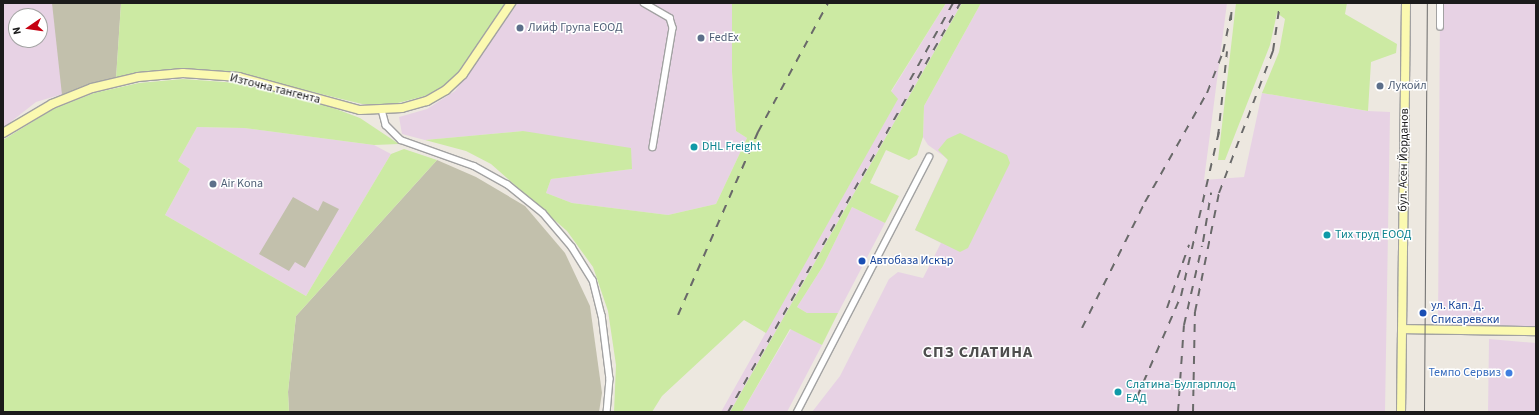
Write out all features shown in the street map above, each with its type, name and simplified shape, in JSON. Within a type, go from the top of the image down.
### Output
[{"type":"street","name":"Източна тангента","points":[[3,133],[52,104],[92,88],[138,77],[183,73],[239,77],[347,107],[382,110],[402,108],[427,101],[446,90],[463,74],[511,3]]},
{"type":"street","points":[[644,3],[670,18],[673,28],[653,147]]},
{"type":"street","name":"бул. Асен Йорданов","points":[[1401,412],[1406,3]]},
{"type":"street","points":[[1440,3],[1440,27]]},
{"type":"street","points":[[382,110],[386,125],[401,140],[474,166],[507,184],[543,213],[572,247],[593,280],[602,315],[610,379],[607,412]]},
{"type":"street","points":[[797,412],[930,157]]},
{"type":"street","points":[[1402,329],[1536,331]]},
{"type":"shaded area","points":[[3,3],[121,3],[116,78],[36,102],[3,128]]},
{"type":"shaded area","points":[[52,3],[121,3],[116,78],[62,95]]},
{"type":"shaded area","points":[[518,3],[732,3],[732,72],[736,131],[747,138],[716,204],[668,215],[572,203],[546,193],[551,179],[632,169],[523,131],[425,140],[402,134],[399,117],[427,109],[455,91]]},
{"type":"shaded area","points":[[946,3],[962,3],[730,412],[721,412],[897,100],[891,92]]},
{"type":"shaded area","points":[[981,3],[1227,3],[1204,180],[1244,177],[1262,93],[1367,111],[1390,112],[1385,412],[812,412],[840,376],[889,279],[898,272],[923,278],[941,243],[915,230],[948,159],[928,145],[923,137],[924,106]]},
{"type":"shaded area","points":[[1440,3],[1536,3],[1536,331],[1438,330]]},
{"type":"shaded area","points":[[197,127],[244,128],[374,145],[391,154],[306,296],[165,215],[190,169],[178,161]]},
{"type":"shaded area","points":[[437,160],[476,177],[525,206],[565,253],[590,306],[602,393],[599,412],[289,412],[288,392],[296,316]]},
{"type":"shaded area","points":[[293,197],[318,211],[323,201],[339,209],[305,268],[295,262],[289,271],[259,254]]},
{"type":"shaded area","points":[[852,207],[885,223],[838,313],[807,313],[797,307],[823,266]]},
{"type":"shaded area","points":[[791,329],[822,345],[787,412],[742,412]]},
{"type":"shaded area","points":[[1489,339],[1536,343],[1536,412],[1488,412]]},
{"type":"green space","points":[[121,3],[507,3],[460,71],[444,86],[425,96],[394,104],[362,104],[239,74],[116,78]]},
{"type":"green space","points":[[732,3],[946,3],[891,91],[898,99],[766,333],[744,320],[662,396],[652,412],[614,412],[616,365],[608,311],[593,267],[567,231],[491,164],[466,151],[425,140],[523,131],[631,148],[632,169],[551,179],[546,193],[572,203],[668,215],[716,204],[747,138],[736,131],[732,72]]},
{"type":"green space","points":[[962,3],[981,3],[924,106],[923,137],[917,155],[909,160],[886,150],[870,183],[899,196],[885,223],[852,207],[823,266],[797,307],[807,313],[838,313],[822,345],[790,329],[742,412],[730,412]]},
{"type":"green space","points":[[1236,3],[1347,3],[1345,14],[1397,44],[1396,53],[1371,62],[1368,111],[1262,93],[1279,52],[1285,19],[1277,13],[1270,45],[1225,160],[1218,160]]},
{"type":"green space","points":[[183,79],[238,83],[328,106],[360,118],[399,144],[374,145],[244,128],[197,127],[178,161],[190,169],[165,215],[306,296],[391,154],[404,149],[437,160],[296,316],[288,392],[289,412],[3,412],[3,140],[53,109],[94,93],[139,83]]},
{"type":"green space","points":[[960,133],[1007,155],[1010,163],[968,248],[960,252],[915,230],[948,160],[938,150],[947,139]]},
{"type":"tram line","points":[[1424,412],[1427,3]]},
{"type":"railway","points":[[678,315],[758,132],[828,3]]},
{"type":"railway","points":[[910,80],[953,3]]},
{"type":"railway","points":[[728,412],[960,3]]},
{"type":"railway","points":[[1231,20],[1232,3]]},
{"type":"railway","points":[[1193,412],[1195,312],[1219,193],[1273,51],[1280,3]]},
{"type":"railway","points":[[1082,328],[1145,202],[1207,93],[1223,52],[1231,15]]},
{"type":"railway","points":[[1218,137],[1227,51]]},
{"type":"railway","points":[[1137,397],[1181,296],[1219,131]]},
{"type":"railway","points":[[1203,242],[1211,193]]},
{"type":"railway","points":[[1167,308],[1189,245]]},
{"type":"railway","points":[[1178,412],[1184,325],[1202,246]]},
{"type":"place","name":"Лийф Група ЕООД","points":[[520,28]]},
{"type":"place","name":"FedEx","points":[[701,38]]},
{"type":"place","name":"Лукойл","points":[[1380,86]]},
{"type":"place","name":"DHL Freight","points":[[694,147]]},
{"type":"place","name":"Air Kona","points":[[213,184]]},
{"type":"place","name":"Тих труд ЕООД","points":[[1327,235]]},
{"type":"place","name":"Автобаза Искър","points":[[862,261]]},
{"type":"place","name":"ул. Кап. Д. Списаревски","points":[[1423,313]]},
{"type":"place","name":"Темпо Сервиз","points":[[1509,373]]},
{"type":"place","name":"Слатина-Булгарплод ЕАД","points":[[1118,392]]},
{"type":"district","name":"СПЗ СЛАТИНА","points":[[978,352]]}]
